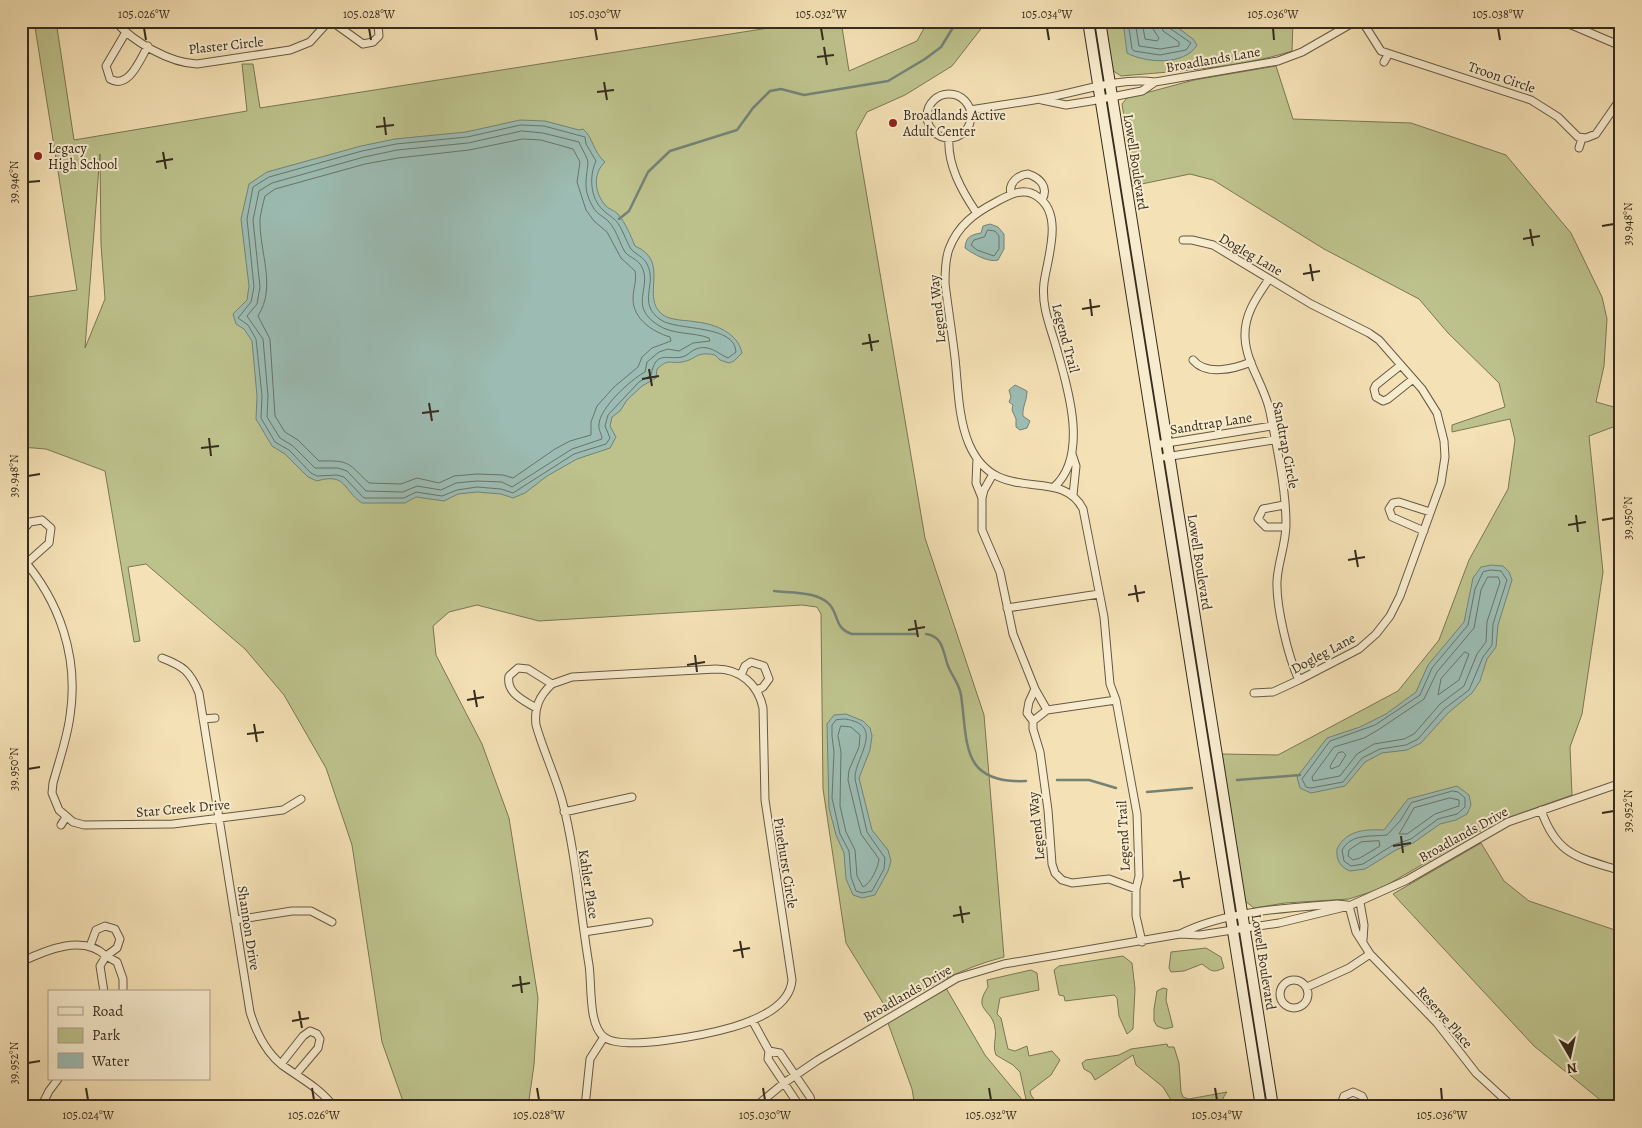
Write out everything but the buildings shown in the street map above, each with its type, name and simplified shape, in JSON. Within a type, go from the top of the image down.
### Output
[{"type":"main road","name":"Lowell Boulevard","points":[[1088,21],[1261,1107]]},
{"type":"main road","name":"Lowell Boulevard","points":[[1100,21],[1273,1107]]},
{"type":"street","name":"Plaster Circle","points":[[115,21],[126,32],[173,60],[197,64],[290,50],[310,42],[330,21],[363,44],[374,42],[379,36],[378,25],[375,21]]},
{"type":"street","name":"Broadlands Lane","points":[[970,110],[1038,99],[1110,84],[1138,80],[1155,82],[1286,58],[1302,52],[1356,21]]},
{"type":"street","name":"Troon Circle","points":[[1362,21],[1375,44],[1388,54],[1525,97],[1545,108],[1574,135],[1582,138]]},
{"type":"street","points":[[1562,21],[1621,46]]},
{"type":"street","points":[[126,32],[106,66],[110,79],[118,82],[126,80],[148,46]]},
{"type":"street","points":[[1384,62],[1388,54]]},
{"type":"street","name":"Broadlands Lane","points":[[1038,99],[1066,105],[1142,91],[1155,82]]},
{"type":"street","points":[[955,94],[967,103],[970,110],[970,123],[956,137],[949,138],[942,137],[931,129],[926,117],[930,104],[940,95],[955,94]]},
{"type":"street","points":[[1579,148],[1582,138],[1596,134],[1621,98]]},
{"type":"street","points":[[949,138],[951,160],[956,176],[976,212]]},
{"type":"street","name":"Legend Trail","points":[[976,212],[1011,194],[1010,189],[1014,181],[1028,174],[1036,177],[1044,185],[1042,200],[1047,208],[1052,230],[1043,297],[1064,376],[1075,437],[1072,454],[1062,477],[1054,487]]},
{"type":"street","points":[[1011,194],[1031,193],[1042,200]]},
{"type":"street","name":"Legend Way","points":[[976,212],[956,235],[949,250],[945,268],[961,410],[968,443],[978,459],[993,474],[1015,483],[1054,487]]},
{"type":"street","name":"Dogleg Lane","points":[[1183,240],[1192,240],[1212,245],[1311,304],[1369,333],[1389,350],[1426,394],[1437,412],[1444,441],[1443,472],[1424,530],[1394,609],[1376,634],[1359,649],[1299,680],[1273,692],[1254,693]]},
{"type":"street","name":"Sandtrap Circle","points":[[1269,279],[1252,305],[1246,323],[1246,346],[1270,411],[1286,527],[1277,580],[1278,595],[1292,665],[1299,680]]},
{"type":"street","points":[[1193,360],[1196,364],[1209,369],[1226,369],[1251,362]]},
{"type":"street","points":[[1401,364],[1376,385],[1374,389],[1376,397],[1383,401],[1388,399],[1413,379]]},
{"type":"street","name":"Sandtrap Lane","points":[[1155,445],[1272,426]]},
{"type":"street","name":"Sandtrap Lane","points":[[1158,459],[1274,440]]},
{"type":"street","name":"Legend Trail","points":[[1072,454],[1076,466],[1073,495],[1080,503],[1087,522],[1104,617],[1110,684],[1116,700],[1137,814],[1138,876],[1136,916],[1142,942]]},
{"type":"street","points":[[978,459],[976,483],[982,498]]},
{"type":"street","points":[[993,474],[984,490],[982,498],[982,530],[1000,572],[1013,634],[1035,689],[1047,710]]},
{"type":"street","points":[[1054,487],[1065,490],[1073,495]]},
{"type":"street","points":[[1424,530],[1392,517],[1389,514],[1390,506],[1399,502],[1430,512]]},
{"type":"street","name":"Sandtrap Circle","points":[[1284,505],[1263,509],[1258,519],[1266,527],[1286,527]]},
{"type":"street","points":[[21,532],[30,522],[42,520],[51,528],[49,543],[24,566]]},
{"type":"street","points":[[21,557],[24,566],[52,601],[66,638],[70,658],[72,698],[70,718],[52,783],[52,792],[59,810],[66,818],[61,825]]},
{"type":"street","points":[[1007,608],[1099,594]]},
{"type":"street","name":"Shannon Drive","points":[[162,658],[181,665],[192,677],[199,693],[254,1026],[261,1040],[281,1064],[322,1094],[334,1107]]},
{"type":"street","points":[[552,684],[523,668],[514,671],[509,676],[509,687],[512,692],[536,708],[544,691],[552,684],[572,677],[716,669],[729,670],[741,675],[757,690],[764,687],[769,679],[764,666],[751,662],[745,666],[741,675]]},
{"type":"street","name":"Legend Way","points":[[1035,689],[1029,702],[1028,714],[1033,721],[1033,729],[1040,752],[1048,810],[1052,864],[1055,873],[1062,880],[1072,883],[1109,879],[1136,889]]},
{"type":"street","name":"Pinehurst Circle","points":[[604,1037],[619,1044],[642,1043],[726,1029],[752,1020],[783,1001],[789,994],[792,980],[766,815],[764,714],[757,690]]},
{"type":"street","points":[[1033,721],[1047,710],[1116,700]]},
{"type":"street","name":"Kahler Place","points":[[536,708],[536,725],[564,812],[592,987],[593,1018],[598,1030],[604,1037]]},
{"type":"street","points":[[204,720],[215,718]]},
{"type":"street","name":"Broadlands Drive","points":[[1180,934],[1200,935],[1279,923],[1349,906],[1407,880],[1508,822],[1621,783]]},
{"type":"street","points":[[564,812],[632,797]]},
{"type":"street","name":"Star Creek Drive","points":[[66,818],[84,825],[159,826],[283,810],[301,800]]},
{"type":"street","points":[[1541,810],[1548,829],[1562,848],[1575,855],[1621,871]]},
{"type":"street","name":"Reserve Place","points":[[1360,902],[1364,925],[1363,940]]},
{"type":"street","name":"Broadlands Drive","points":[[755,1107],[794,1075],[940,986],[957,978],[1004,964],[1142,942],[1180,934],[1198,925],[1273,909],[1337,904],[1349,906]]},
{"type":"street","name":"Reserve Place","points":[[1349,906],[1356,932],[1363,940],[1370,954],[1437,1023],[1476,1073],[1513,1107]]},
{"type":"street","points":[[235,920],[292,911],[311,911],[332,922]]},
{"type":"street","points":[[584,932],[649,922]]},
{"type":"street","points":[[90,946],[96,930],[105,926],[115,929],[120,939],[117,948],[106,956],[100,966],[104,990]]},
{"type":"street","points":[[21,962],[67,946],[82,944],[90,946],[117,962],[123,979],[123,990]]},
{"type":"street","points":[[1307,987],[1349,968],[1370,954]]},
{"type":"street","points":[[1297,980],[1307,987],[1308,999],[1299,1008],[1288,1007],[1282,1001],[1281,989],[1286,983],[1297,980]]},
{"type":"street","points":[[752,1020],[769,1051],[768,1059],[800,1107]]},
{"type":"street","points":[[281,1064],[303,1036],[310,1031],[317,1034],[320,1039],[318,1048],[296,1074]]},
{"type":"street","points":[[585,1107],[590,1059],[604,1037]]},
{"type":"street","points":[[769,1051],[780,1053],[810,1097],[813,1107]]},
{"type":"street","points":[[41,1107],[48,1091],[57,1080]]},
{"type":"street","points":[[1340,1107],[1344,1096],[1353,1092],[1362,1096],[1367,1107]]},
{"type":"green space","points":[[34,21],[56,21],[74,140],[247,111],[242,64],[253,64],[260,108],[813,21],[841,21],[849,71],[917,41],[928,21],[987,21],[952,66],[905,95],[867,112],[856,132],[925,538],[984,715],[1004,957],[973,967],[944,980],[888,1011],[846,943],[823,789],[821,614],[817,607],[802,605],[539,621],[477,605],[449,612],[433,626],[436,655],[482,744],[509,818],[538,998],[534,1065],[528,1107],[405,1107],[382,1042],[352,845],[326,768],[284,695],[245,649],[146,564],[128,567],[140,641],[134,642],[105,471],[46,449],[21,447],[21,298],[77,290]],"holes":[[[100,154],[101,244],[105,299],[85,348]]]},
{"type":"green space","points":[[1105,21],[1293,21],[1292,51],[1230,65],[1121,76],[1112,70]]},
{"type":"green space","points":[[1276,66],[1293,119],[1411,123],[1506,155],[1571,233],[1602,297],[1607,319],[1604,366],[1596,402],[1621,409],[1621,424],[1589,436],[1603,572],[1582,714],[1570,747],[1572,795],[1496,822],[1380,889],[1349,899],[1285,903],[1254,908],[1245,901],[1222,754],[1278,755],[1398,691],[1439,640],[1469,560],[1508,489],[1515,440],[1510,419],[1452,432],[1452,425],[1505,407],[1499,383],[1448,333],[1419,299],[1324,249],[1213,180],[1190,174],[1132,186],[1130,155],[1122,104],[1127,98],[1194,80]]},
{"type":"green space","points":[[1481,843],[1504,881],[1529,901],[1621,932],[1621,1107],[1609,1107],[1534,1046],[1393,894]]},
{"type":"green space","points":[[1206,948],[1221,957],[1224,968],[1214,971],[1202,964],[1184,971],[1171,972],[1169,968],[1171,952]]},
{"type":"green space","points":[[1123,956],[1132,963],[1135,989],[1133,1029],[1127,1034],[1119,1016],[1117,998],[1114,995],[1065,1001],[1064,996],[1059,995],[1054,970],[1059,966]]},
{"type":"green space","points":[[1031,970],[1037,973],[1039,990],[1000,998],[997,1014],[1001,1018],[1008,1049],[1015,1051],[1027,1046],[1029,1056],[1052,1051],[1060,1060],[1051,1075],[1030,1091],[1039,1107],[1027,1104],[1020,1072],[1013,1065],[996,1055],[994,1048],[995,1028],[993,1021],[982,1005],[988,987],[987,980]]},
{"type":"green space","points":[[946,988],[985,1055],[1028,1107],[915,1107],[912,1089],[888,1023]]},
{"type":"green space","points":[[1163,988],[1167,989],[1166,1000],[1173,1027],[1165,1029],[1157,1026],[1154,1021],[1157,991]]},
{"type":"green space","points":[[1167,1044],[1168,1047],[1174,1047],[1179,1063],[1183,1097],[1189,1099],[1227,1092],[1223,1098],[1225,1107],[1166,1107],[1171,1100],[1163,1087],[1136,1065],[1133,1055],[1095,1080],[1091,1073],[1084,1069],[1082,1063],[1086,1060],[1119,1055],[1131,1049]]},
{"type":"water","points":[[1123,21],[1169,21],[1193,39],[1197,45],[1184,57],[1164,61],[1144,59],[1127,53]]},
{"type":"water","points":[[520,120],[545,121],[579,130],[583,129],[586,132],[598,154],[605,162],[598,172],[596,183],[601,200],[618,214],[626,225],[635,246],[646,253],[652,261],[656,308],[663,315],[671,318],[718,327],[736,340],[742,353],[729,363],[720,360],[715,355],[704,354],[687,361],[664,364],[657,369],[656,378],[642,386],[627,400],[620,411],[612,417],[610,426],[616,437],[610,448],[577,459],[547,476],[525,493],[513,498],[501,494],[477,492],[458,494],[444,501],[416,497],[405,503],[362,503],[339,481],[327,479],[317,481],[308,477],[285,454],[272,446],[256,419],[257,396],[252,341],[244,329],[236,324],[233,314],[247,300],[249,286],[241,219],[249,184],[267,172],[361,146],[395,139],[466,132]]},
{"type":"water","points":[[990,224],[998,227],[1004,234],[1004,249],[998,260],[994,261],[965,248],[969,237],[981,233],[983,226]]},
{"type":"water","points":[[1015,385],[1027,391],[1023,416],[1030,421],[1027,428],[1020,430],[1016,427],[1016,419],[1012,410],[1013,405],[1009,402],[1011,397],[1009,390]]},
{"type":"water","points":[[1491,565],[1503,566],[1509,572],[1512,580],[1498,625],[1496,647],[1487,659],[1480,681],[1472,693],[1448,713],[1421,743],[1407,750],[1382,753],[1365,762],[1345,786],[1311,793],[1300,788],[1297,777],[1327,738],[1360,727],[1386,714],[1416,692],[1428,665],[1464,622],[1473,578],[1481,567]]},
{"type":"water","points":[[846,714],[863,721],[870,728],[872,736],[870,750],[859,778],[872,830],[888,850],[891,861],[888,871],[875,895],[862,898],[853,895],[846,879],[844,853],[836,835],[829,808],[827,724],[834,715]]},
{"type":"water","points":[[1457,786],[1469,795],[1471,805],[1467,814],[1456,820],[1440,824],[1413,843],[1396,850],[1365,869],[1350,871],[1339,863],[1337,849],[1351,834],[1370,830],[1384,830],[1408,799]]},
{"type":"waterway","points":[[619,219],[629,211],[648,172],[670,151],[737,130],[753,108],[770,91],[781,89],[804,95],[888,81],[941,47],[957,21]]},
{"type":"waterway","points":[[774,591],[811,595],[825,600],[833,609],[840,626],[852,634],[917,634]]},
{"type":"waterway","points":[[926,634],[931,635],[941,644],[948,667],[958,686],[961,695],[967,744],[971,757],[978,768],[989,776],[1005,780],[1026,781]]},
{"type":"waterway","points":[[1237,780],[1300,775]]},
{"type":"waterway","points":[[1057,780],[1089,780],[1116,788]]},
{"type":"waterway","points":[[1147,792],[1192,788]]},
{"type":"place","name":"Broadlands Active Adult Center","points":[[893,123]]},
{"type":"place","name":"Legacy High School","points":[[38,156]]}]
